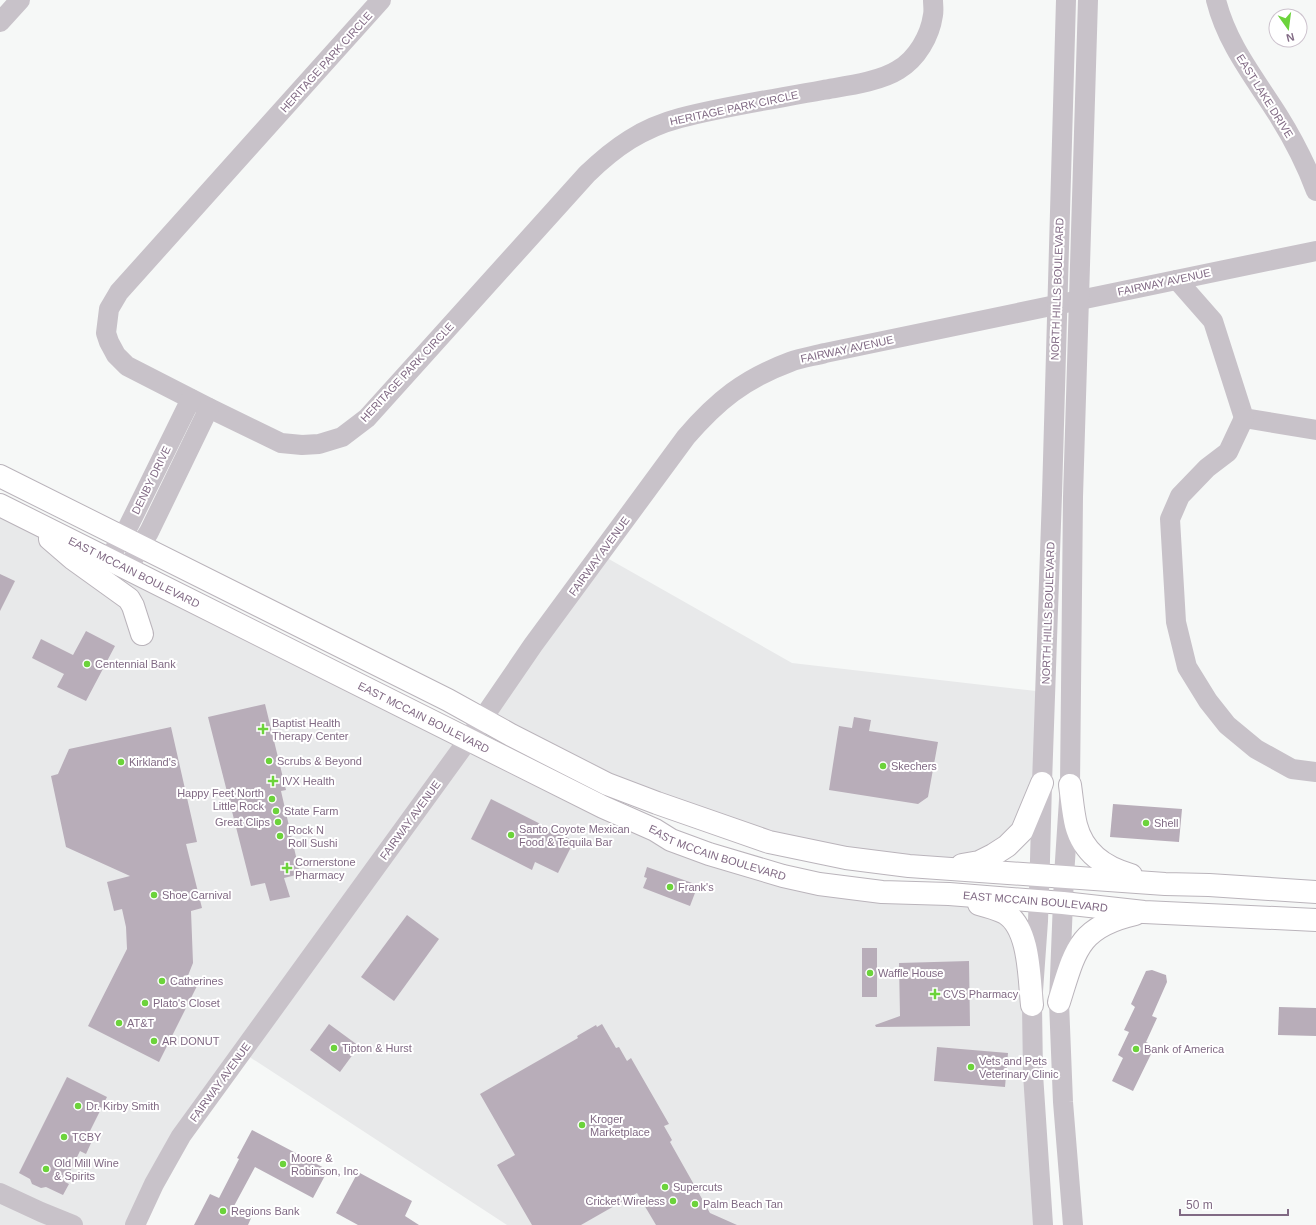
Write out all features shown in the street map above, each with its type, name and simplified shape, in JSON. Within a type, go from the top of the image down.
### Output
[{"type":"main road","points":[[0,476],[448,700],[511,735],[607,784],[769,842],[853,859],[888,864],[1316,892]]},
{"type":"main road","name":"EAST MCCAIN BOULEVARD","points":[[0,505],[603,807],[655,830],[671,840],[709,854],[783,876],[819,884],[882,892],[949,894],[1063,903],[1144,912],[1316,920]]},
{"type":"main road","points":[[25,517],[72,558],[129,599],[133,606],[142,634]]},
{"type":"main road","points":[[944,868],[979,862],[1007,846],[1022,831],[1042,783]]},
{"type":"main road","points":[[1070,785],[1076,825],[1079,836],[1087,849],[1105,865],[1126,874],[1156,882]]},
{"type":"main road","points":[[949,894],[1005,913],[1016,924],[1025,946],[1032,1005]]},
{"type":"main road","points":[[1060,1002],[1076,951],[1086,937],[1099,926],[1120,917],[1144,912]]},
{"type":"street","points":[[0,22],[20,0]]},
{"type":"street","name":"HERITAGE PARK CIRCLE","points":[[381,0],[119,292],[109,309],[106,332],[109,342],[116,355],[127,366],[208,408],[281,442],[302,445],[319,444],[342,437],[367,418],[578,184],[608,154],[629,139],[679,118],[850,85],[888,75],[900,69],[919,51],[928,35],[934,15],[933,0]]},
{"type":"street","name":"NORTH HILLS BOULEVARD","points":[[1043,1225],[1033,1074],[1032,1005],[1040,875],[1066,0]]},
{"type":"street","name":"NORTH HILLS BOULEVARD","points":[[1073,1225],[1063,1102],[1060,1002],[1064,876],[1070,785],[1074,497],[1088,0]]},
{"type":"street","name":"EAST LAKE DRIVE","points":[[1216,0],[1219,14],[1230,40],[1248,71],[1294,142],[1308,170],[1316,191]]},
{"type":"street","name":"FAIRWAY AVENUE","points":[[135,1225],[154,1184],[180,1136],[468,740],[533,645],[686,437],[716,405],[738,388],[764,373],[791,362],[825,353],[1316,251]]},
{"type":"street","points":[[1177,280],[1213,321],[1244,418],[1228,452],[1207,468],[1180,496],[1170,519],[1176,622],[1187,667],[1208,701],[1227,725],[1256,749],[1292,769],[1316,772]]},
{"type":"street","name":"DENBY DRIVE","points":[[128,569],[131,541],[129,525],[191,399]]},
{"type":"street","name":"DENBY DRIVE","points":[[109,559],[131,541],[149,532],[208,408]]},
{"type":"street","points":[[1244,418],[1316,430]]},
{"type":"street","points":[[0,1193],[73,1225]]},
{"type":"shaded area","points":[[0,506],[745,865],[1005,913],[1025,946],[1048,1225],[507,1225],[242,1052],[135,1225],[0,1225]]},
{"type":"shaded area","points":[[600,554],[792,663],[1045,692],[1043,773],[1007,846],[979,862],[769,842],[483,719]]},
{"type":"building","points":[[0,574],[15,581],[0,611]]},
{"type":"building","name":"Centennial Bank","points":[[86,631],[115,646],[86,701],[57,687],[64,674],[32,658],[41,639],[73,655]]},
{"type":"building","points":[[265,704],[286,790],[281,791],[300,874],[284,878],[290,897],[270,901],[265,883],[251,886],[208,717]]},
{"type":"building","name":"Skechers","points":[[854,717],[871,720],[869,731],[938,742],[928,797],[918,804],[829,790],[839,726],[852,728]]},
{"type":"building","points":[[171,727],[197,842],[186,844],[202,908],[191,911],[193,963],[187,978],[198,984],[159,1062],[88,1026],[127,949],[126,927],[122,909],[114,911],[107,882],[130,876],[66,847],[51,776],[58,774],[69,749]]},
{"type":"building","name":"Santo Coyote Mexican Food & Tequila Bar","points":[[491,799],[574,841],[558,873],[535,862],[532,870],[471,839]]},
{"type":"building","name":"Shell","points":[[1113,804],[1182,809],[1179,842],[1110,837]]},
{"type":"building","name":"Frank's","points":[[647,867],[698,885],[690,906],[643,888],[647,878],[644,877]]},
{"type":"building","points":[[407,915],[439,939],[394,1001],[361,977]]},
{"type":"building","name":"Waffle House","points":[[862,948],[877,948],[877,997],[862,997]]},
{"type":"building","name":"CVS Pharmacy","points":[[969,961],[970,1026],[876,1027],[875,1025],[900,1016],[899,963]]},
{"type":"building","name":"Bank of America","points":[[1152,970],[1166,975],[1167,982],[1152,1016],[1157,1018],[1146,1042],[1150,1044],[1148,1047],[1153,1050],[1133,1091],[1112,1081],[1123,1058],[1118,1055],[1129,1032],[1124,1030],[1135,1007],[1131,1004],[1146,971]]},
{"type":"building","points":[[1279,1007],[1316,1008],[1316,1036],[1278,1035]]},
{"type":"building","name":"Tipton & Hurst","points":[[329,1024],[359,1046],[340,1072],[310,1050]]},
{"type":"building","name":"Kroger Marketplace","points":[[602,1024],[616,1048],[619,1047],[627,1061],[631,1058],[669,1124],[664,1126],[672,1140],[670,1142],[710,1213],[737,1225],[656,1225],[637,1193],[581,1225],[532,1225],[497,1165],[515,1155],[480,1094],[578,1038],[577,1036],[596,1025],[597,1027]]},
{"type":"building","name":"Vets and Pets Veterinary Clinic","points":[[937,1047],[1008,1053],[1005,1087],[934,1081]]},
{"type":"building","points":[[67,1077],[107,1097],[86,1139],[91,1143],[86,1154],[80,1151],[65,1182],[69,1184],[63,1195],[46,1187],[41,1188],[32,1184],[30,1179],[19,1173]]},
{"type":"building","points":[[252,1130],[328,1170],[313,1198],[255,1167],[234,1206],[252,1216],[248,1225],[194,1225],[210,1194],[219,1198],[239,1159],[237,1158]]},
{"type":"building","points":[[358,1172],[412,1201],[405,1216],[419,1225],[358,1225],[336,1213]]},
{"type":"place","name":"Centennial Bank","points":[[87,664]]},
{"type":"place","name":"Baptist Health Therapy Center","points":[[263,729]]},
{"type":"place","name":"Scrubs & Beyond","points":[[269,761]]},
{"type":"place","name":"Kirkland's","points":[[121,762]]},
{"type":"place","name":"Skechers","points":[[883,766]]},
{"type":"place","name":"IVX Health","points":[[273,781]]},
{"type":"place","name":"Happy Feet North Little Rock","points":[[272,799]]},
{"type":"place","name":"State Farm","points":[[276,811]]},
{"type":"place","name":"Great Clips","points":[[278,822]]},
{"type":"place","name":"Shell","points":[[1146,823]]},
{"type":"place","name":"Santo Coyote Mexican Food & Tequila Bar","points":[[511,835]]},
{"type":"place","name":"Rock N Roll Sushi","points":[[280,836]]},
{"type":"place","name":"Cornerstone Pharmacy","points":[[287,868]]},
{"type":"place","name":"Frank's","points":[[670,887]]},
{"type":"place","name":"Shoe Carnival","points":[[154,895]]},
{"type":"place","name":"Waffle House","points":[[870,973]]},
{"type":"place","name":"Catherines","points":[[162,981]]},
{"type":"place","name":"CVS Pharmacy","points":[[935,994]]},
{"type":"place","name":"Plato's Closet","points":[[145,1003]]},
{"type":"place","name":"AT&T","points":[[119,1023]]},
{"type":"place","name":"AR DONUT","points":[[154,1041]]},
{"type":"place","name":"Tipton & Hurst","points":[[334,1048]]},
{"type":"place","name":"Bank of America","points":[[1136,1049]]},
{"type":"place","name":"Vets and Pets Veterinary Clinic","points":[[971,1067]]},
{"type":"place","name":"Dr. Kirby Smith","points":[[78,1106]]},
{"type":"place","name":"Kroger Marketplace","points":[[582,1125]]},
{"type":"place","name":"TCBY","points":[[64,1137]]},
{"type":"place","name":"Moore & Robinson, Inc","points":[[283,1164]]},
{"type":"place","name":"Old Mill Wine & Spirits","points":[[46,1169]]},
{"type":"place","name":"Supercuts","points":[[665,1187]]},
{"type":"place","name":"Cricket Wireless","points":[[673,1201]]},
{"type":"place","name":"Palm Beach Tan","points":[[695,1204]]},
{"type":"place","name":"Regions Bank","points":[[223,1211]]}]
